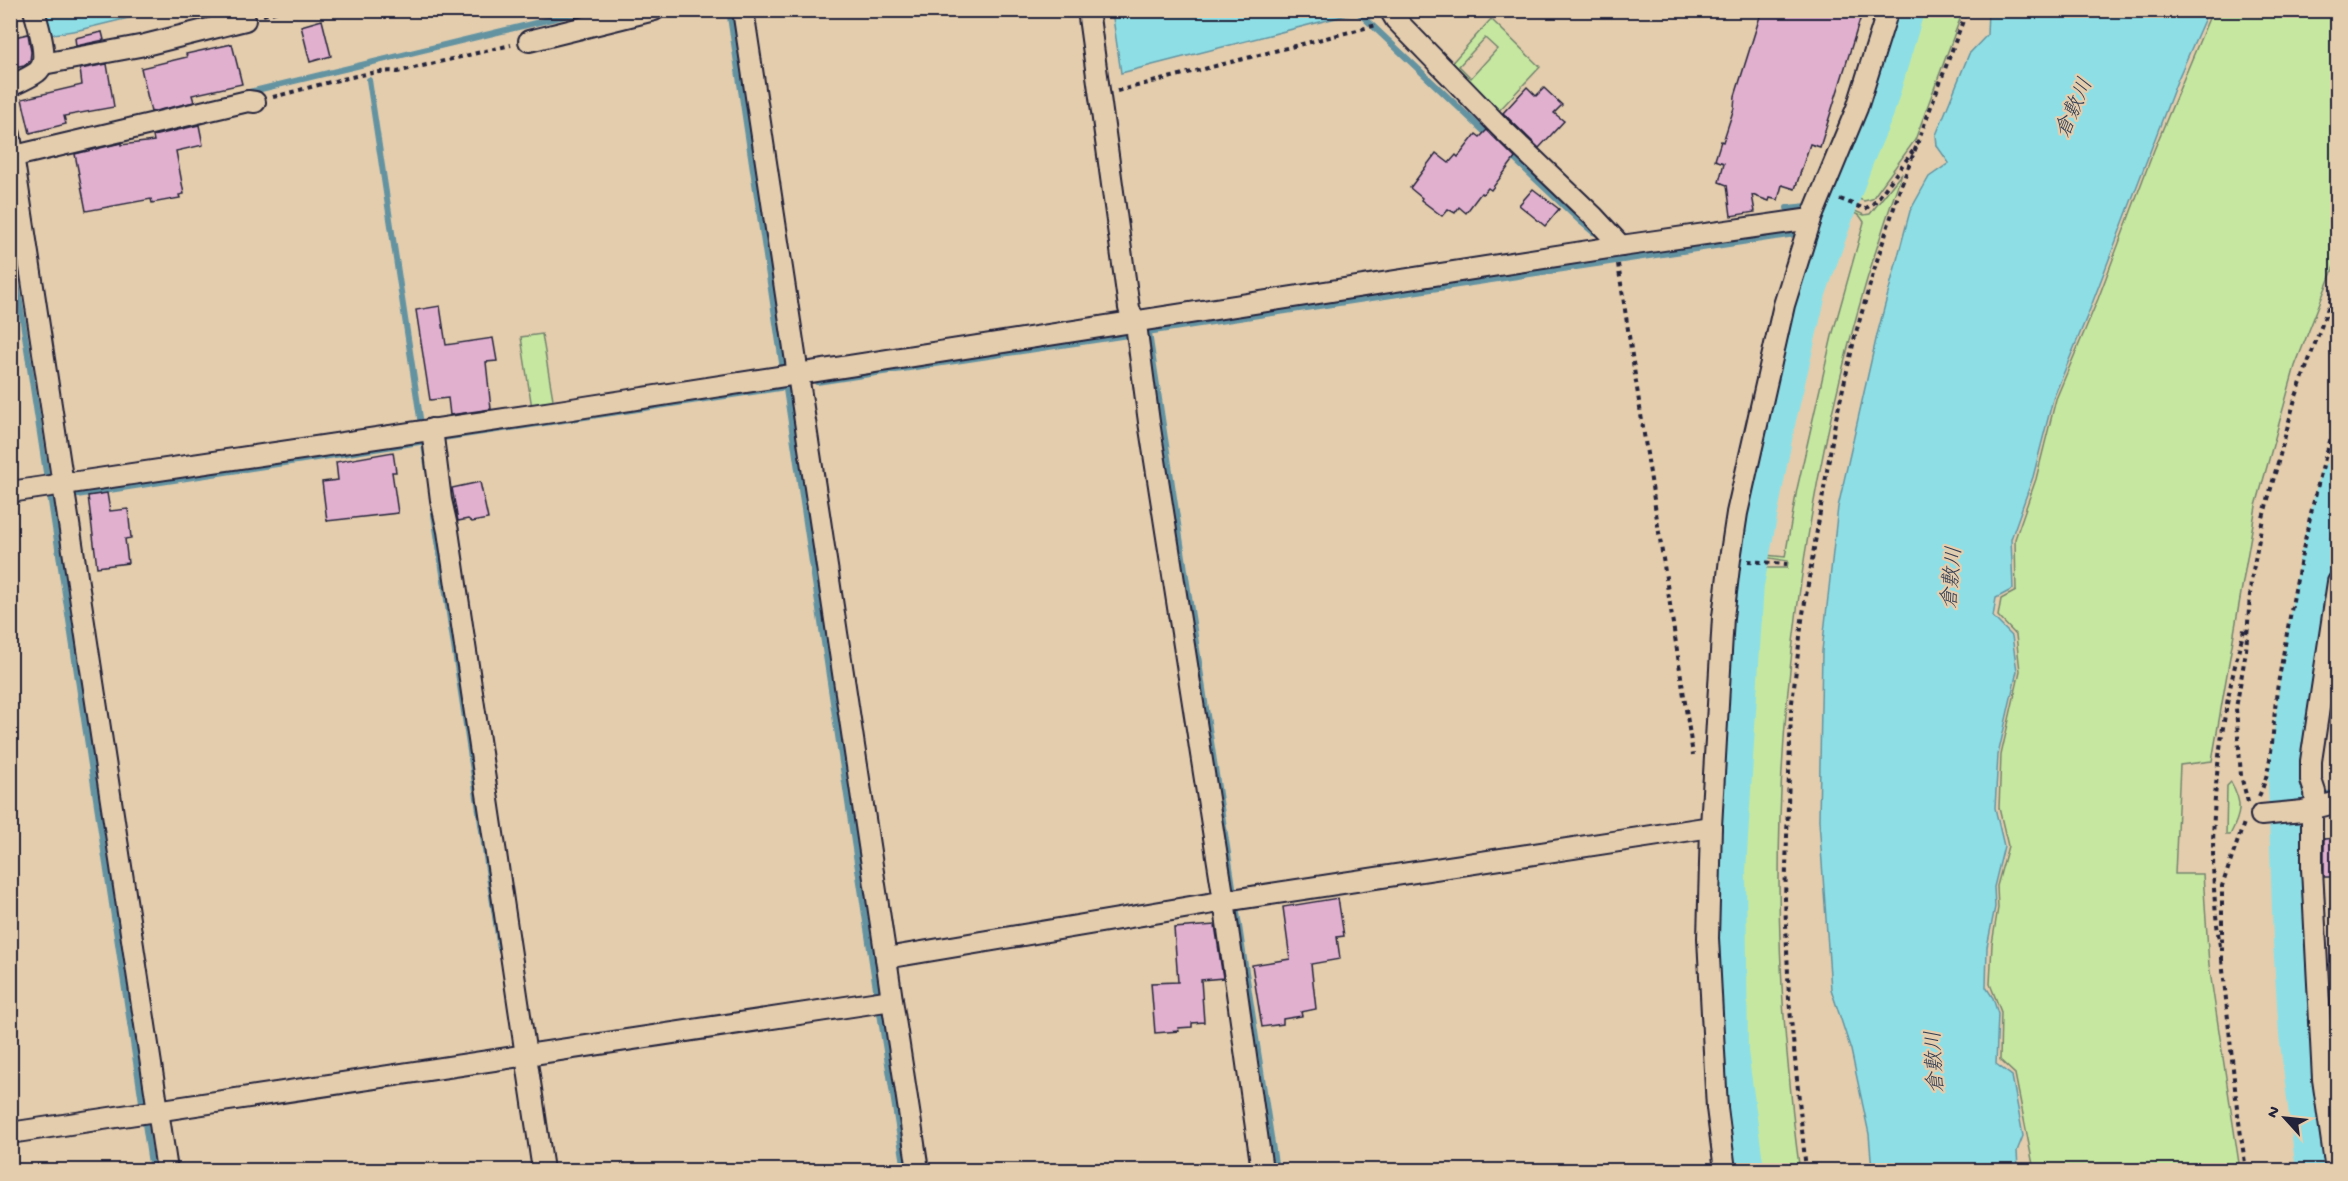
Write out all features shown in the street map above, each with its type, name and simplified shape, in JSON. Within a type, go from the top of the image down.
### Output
[{"type":"street","points":[[529,41],[654,10]]},
{"type":"street","points":[[743,10],[789,375],[886,958],[883,1001],[918,1170]]},
{"type":"street","points":[[1088,10],[1127,296],[1137,332],[1149,422],[1231,900],[1262,1170]]},
{"type":"street","points":[[1725,1170],[1717,1108],[1708,938],[1711,827],[1723,617],[1737,513],[1784,305],[1811,219],[1857,108],[1888,10]]},
{"type":"street","points":[[10,86],[36,72],[43,64],[44,55],[35,17]]},
{"type":"street","points":[[1388,17],[1396,20],[1477,104],[1621,246]]},
{"type":"street","points":[[43,64],[145,45],[245,20]]},
{"type":"street","points":[[167,1170],[13,146],[248,101],[255,102]]},
{"type":"street","points":[[10,492],[429,434],[789,375],[1621,246],[1811,219]]},
{"type":"street","points":[[429,434],[519,1056],[543,1170]]},
{"type":"street","points":[[2336,1165],[2323,1079],[2312,869],[2311,761],[2337,582]]},
{"type":"street","points":[[2262,813],[2337,802]]},
{"type":"street","points":[[886,958],[1231,900],[1711,827]]},
{"type":"street","points":[[10,1133],[883,1001]]},
{"type":"path","points":[[1806,1170],[1789,999],[1785,899],[1791,711],[1802,620],[1835,423],[1855,336],[1900,189],[1967,10]]},
{"type":"path","points":[[1099,95],[1358,30],[1388,17]]},
{"type":"path","points":[[255,102],[389,70],[397,72],[529,41]]},
{"type":"path","points":[[1849,202],[1865,209],[1875,202],[1901,170],[1918,142]]},
{"type":"path","points":[[1618,267],[1694,760]]},
{"type":"path","points":[[2262,813],[2249,805],[2241,776],[2236,708],[2246,651],[2251,581],[2263,518],[2295,399],[2337,280]]},
{"type":"path","points":[[2262,813],[2255,806],[2266,780],[2277,690],[2309,519],[2337,416]]},
{"type":"path","points":[[1762,562],[1786,564]]},
{"type":"path","points":[[2246,1170],[2215,913],[2218,773],[2236,660],[2248,618]]},
{"type":"path","points":[[2222,960],[2222,886],[2243,825],[2250,815],[2262,813]]},
{"type":"green space","points":[[1915,11],[1963,11],[1915,140],[1872,199],[1864,201],[1851,196],[1887,109]]},
{"type":"green space","points":[[2212,11],[2338,11],[2337,259],[2295,366],[2256,506],[2212,761],[2180,765],[2175,874],[2203,874],[2209,965],[2240,1170],[2034,1170],[2015,1074],[2000,1060],[2001,1012],[1990,984],[1992,944],[1998,908],[1997,886],[2008,846],[1999,808],[2001,755],[2020,671],[2016,635],[1998,616],[2001,599],[2016,591],[2015,539],[2036,479],[2056,399],[2098,299],[2154,150]]},
{"type":"green space","points":[[1491,19],[1540,67],[1495,115],[1449,66]],"holes":[[[1485,38],[1497,49],[1471,78],[1459,66]]]},
{"type":"green space","points":[[1902,173],[1867,279],[1838,388],[1814,500],[1797,612],[1785,726],[1780,840],[1780,953],[1788,1064],[1800,1170],[1756,1170],[1740,1044],[1735,951],[1738,842],[1749,650],[1758,568],[1787,568],[1788,561],[1763,557],[1796,380],[1822,286],[1848,208],[1864,215],[1870,214]],"holes":[[[1854,213],[1864,222],[1832,336],[1797,489],[1785,557],[1765,555],[1799,380],[1824,289],[1845,220],[1849,214]]]},
{"type":"green space","points":[[542,334],[554,405],[532,408],[521,337]]},
{"type":"green space","points":[[2231,782],[2239,808],[2234,828],[2230,835],[2226,835],[2227,786]]},
{"type":"water","points":[[1363,10],[1121,73],[1112,11]]},
{"type":"water","points":[[43,11],[157,11],[48,35]]},
{"type":"water","name":"倉敷川","points":[[1988,11],[2208,11],[2177,81],[2053,399],[2033,477],[2011,539],[2013,589],[1996,598],[1993,617],[2012,636],[2017,671],[1998,755],[1995,808],[2004,846],[1994,887],[1995,907],[1987,947],[1986,987],[1993,998],[1998,1014],[1996,1064],[2012,1076],[2023,1136],[2017,1151],[2018,1168],[2024,1170],[1872,1170],[1869,1134],[1851,1050],[1831,989],[1819,820],[1822,651],[1838,507],[1877,335],[1910,211],[1929,177],[1949,163],[1937,146],[1936,135],[1969,54],[1987,35]]},
{"type":"building","points":[[1762,10],[1863,10],[1820,147],[1810,144],[1795,189],[1782,185],[1778,200],[1770,198],[1769,201],[1752,195],[1755,212],[1731,216],[1727,185],[1719,182],[1724,163],[1715,160],[1734,108],[1735,96]]},
{"type":"building","points":[[322,20],[331,56],[310,62],[301,26]]},
{"type":"building","points":[[102,32],[104,40],[76,46],[75,38]]},
{"type":"building","points":[[28,34],[30,61],[24,66],[10,69],[10,38]]},
{"type":"building","points":[[232,44],[242,84],[192,95],[194,102],[151,112],[141,68],[187,57],[186,54]]},
{"type":"building","points":[[107,64],[114,107],[64,116],[66,124],[30,133],[22,99],[82,85],[80,69]]},
{"type":"building","points":[[1527,87],[1536,96],[1544,88],[1562,105],[1554,113],[1564,121],[1539,148],[1503,113]]},
{"type":"building","points":[[199,125],[203,145],[176,151],[184,194],[179,195],[180,198],[152,203],[151,199],[86,211],[75,154],[121,143],[121,145],[154,141],[153,136]]},
{"type":"building","points":[[1487,130],[1515,158],[1491,190],[1488,188],[1483,194],[1481,193],[1466,213],[1459,207],[1455,213],[1448,209],[1442,216],[1410,188],[1436,153],[1449,163],[1456,155],[1458,157],[1476,134],[1480,137]]},
{"type":"building","points":[[1533,189],[1559,209],[1545,226],[1519,205]]},
{"type":"building","points":[[440,306],[446,345],[493,338],[497,361],[486,362],[491,409],[450,415],[448,398],[430,400],[416,310]]},
{"type":"building","points":[[393,452],[396,472],[392,472],[398,513],[327,521],[322,482],[338,480],[336,462]]},
{"type":"building","points":[[480,482],[488,519],[472,522],[468,519],[458,521],[452,488]]},
{"type":"building","points":[[107,493],[110,511],[128,509],[131,538],[125,539],[128,563],[97,567],[88,496]]},
{"type":"building","points":[[2337,838],[2337,877],[2324,877],[2324,839]]},
{"type":"building","points":[[1338,898],[1344,936],[1337,937],[1340,959],[1311,964],[1316,1009],[1301,1012],[1302,1016],[1283,1019],[1283,1024],[1262,1027],[1252,965],[1290,959],[1283,907]]},
{"type":"building","points":[[1215,925],[1223,978],[1201,980],[1204,1022],[1192,1023],[1192,1027],[1178,1028],[1179,1031],[1155,1033],[1151,983],[1178,982],[1174,928]]},
{"type":"waterway","points":[[245,93],[589,10]]},
{"type":"waterway","points":[[729,10],[905,1170]]},
{"type":"waterway","points":[[1356,10],[1491,138]]},
{"type":"waterway","points":[[1745,1170],[1729,1052],[1727,870],[1745,584],[1776,423],[1808,289],[1854,160],[1875,111],[1905,10]]},
{"type":"waterway","points":[[369,80],[428,471]]},
{"type":"waterway","points":[[1510,155],[1581,222],[1597,233]]},
{"type":"waterway","points":[[1787,208],[1808,206]]},
{"type":"waterway","points":[[1825,213],[1833,216]]},
{"type":"waterway","points":[[1147,332],[1795,234]]},
{"type":"waterway","points":[[10,238],[47,479]]},
{"type":"waterway","points":[[1814,242],[1822,245]]},
{"type":"waterway","points":[[1149,333],[1276,1170]]},
{"type":"waterway","points":[[817,382],[1128,335]]},
{"type":"waterway","points":[[436,439],[786,387]]},
{"type":"waterway","points":[[77,495],[426,441]]},
{"type":"waterway","points":[[2315,1170],[2298,1034],[2292,942],[2287,783],[2299,678],[2318,563],[2338,479]]},
{"type":"waterway","points":[[50,495],[142,1102]]},
{"type":"waterway","points":[[433,508],[500,949]]},
{"type":"waterway","points":[[2287,798],[2337,793]]},
{"type":"waterway","points":[[145,1124],[152,1170]]},
{"type":"waterway","points":[[2315,1169],[2332,1167]]}]
